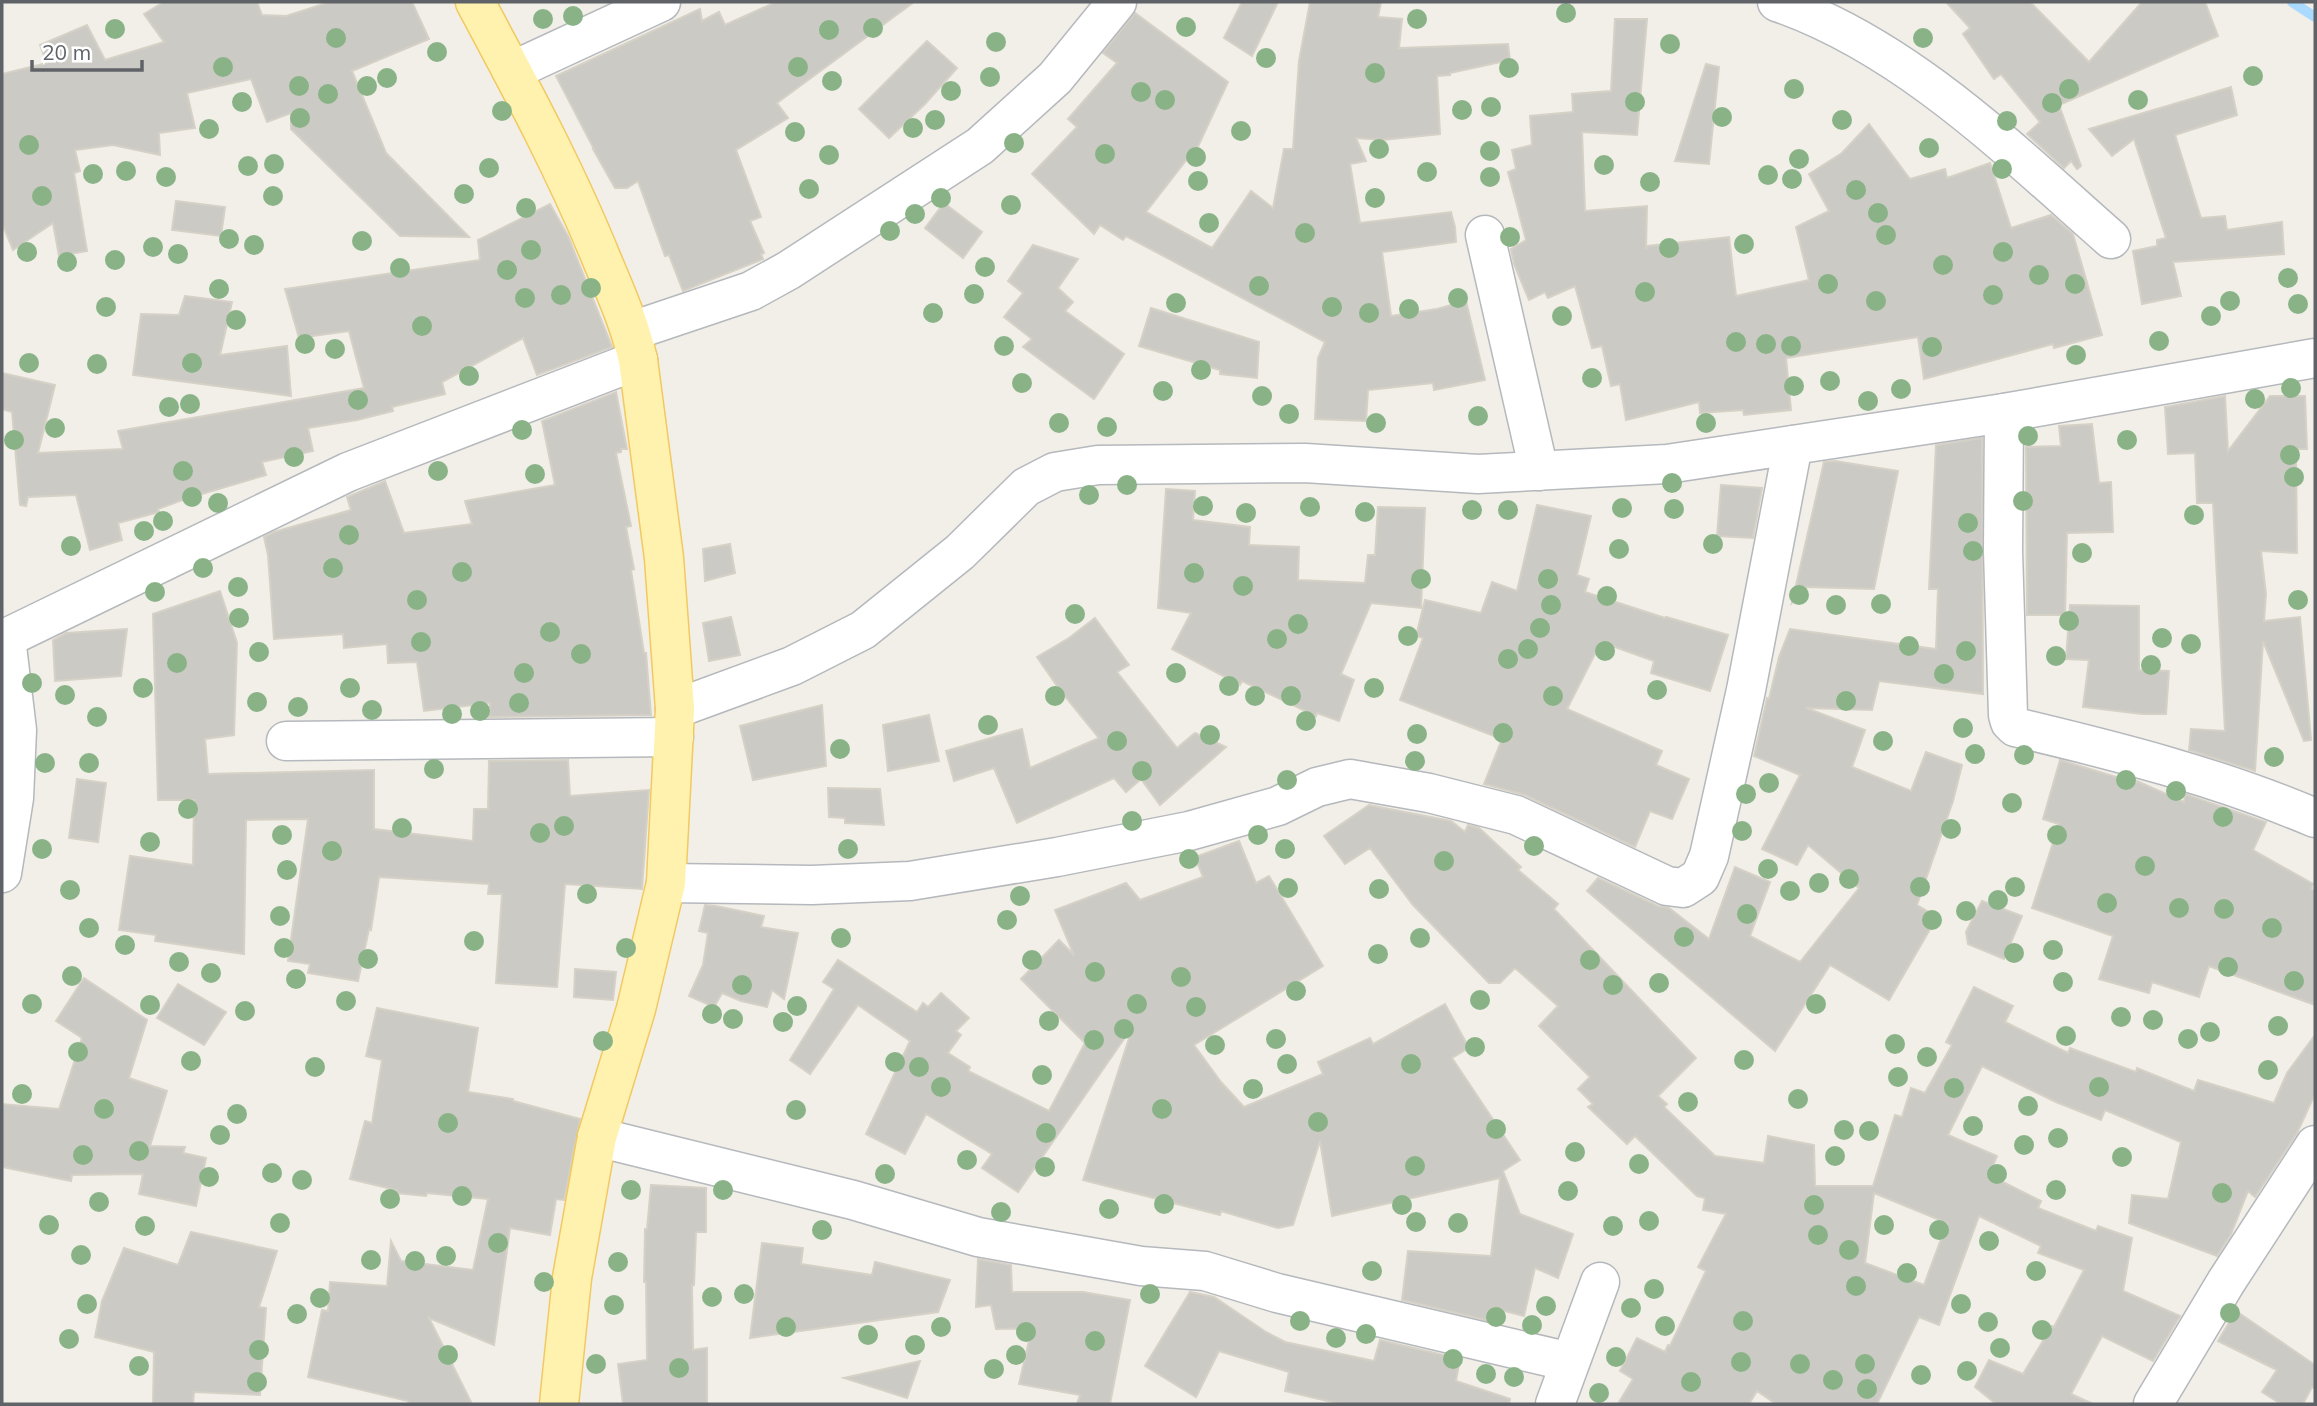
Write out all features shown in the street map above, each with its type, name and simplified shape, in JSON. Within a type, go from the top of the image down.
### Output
[{"type":"main road","points":[[475,2],[586,221],[635,346],[664,558],[674,723],[666,883],[636,1009],[597,1138],[572,1278],[559,1404]]},
{"type":"street","points":[[512,71],[661,2]]},
{"type":"street","points":[[2,873],[14,798],[17,730],[4,639],[348,472],[635,346],[789,270],[980,146],[1055,78],[1116,2]]},
{"type":"street","points":[[1777,2],[1798,9],[1860,39],[1934,87],[2111,239]]},
{"type":"street","points":[[1485,235],[1539,471]]},
{"type":"street","points":[[286,741],[674,723],[863,630],[960,552],[1026,487],[1055,472],[1098,465],[1291,463],[1478,474],[1667,464],[2004,413],[2315,358]]},
{"type":"street","points":[[2004,413],[2003,551],[2010,722],[2015,727],[2207,779],[2315,818]]},
{"type":"street","points":[[666,883],[812,885],[910,881],[1057,857],[1189,831],[1278,806],[1317,787],[1350,779],[1429,793],[1516,816],[1667,886],[1683,888],[1700,877],[1709,856],[1746,690],[1793,445]]},
{"type":"street","points":[[597,1138],[853,1200],[978,1237],[1141,1266],[1205,1271],[1278,1293],[1570,1362]]},
{"type":"street","points":[[2153,1404],[2225,1282],[2315,1145]]},
{"type":"street","points":[[1555,1404],[1600,1282]]},
{"type":"building","points":[[164,2],[257,2],[262,15],[286,16],[330,2],[412,2],[429,39],[352,71],[386,153],[469,237],[400,236],[291,129],[291,113],[267,122],[251,79],[187,93],[195,128],[159,133],[160,155],[113,145],[75,150],[80,171],[74,173],[87,251],[59,256],[53,223],[13,250],[2,223],[2,74],[47,63],[40,45],[87,25],[105,60],[164,42],[144,14]]},
{"type":"building","points":[[776,2],[914,2],[777,103],[788,118],[736,150],[761,217],[750,221],[764,253],[761,254],[763,259],[683,291],[669,255],[665,256],[638,181],[627,188],[615,188],[556,76],[700,9],[702,21],[719,12],[725,25]]},
{"type":"building","points":[[1242,2],[1278,2],[1252,56],[1224,38]]},
{"type":"building","points":[[1310,2],[1381,2],[1378,17],[1402,19],[1399,48],[1508,44],[1510,60],[1437,76],[1440,134],[1382,140],[1356,138],[1366,161],[1350,164],[1360,223],[1451,212],[1455,227],[1456,242],[1382,252],[1391,316],[1437,309],[1466,301],[1485,380],[1434,390],[1433,383],[1368,390],[1366,421],[1315,419],[1318,358],[1325,342],[1126,236],[1123,240],[1100,225],[1094,234],[1032,174],[1077,127],[1068,119],[1117,63],[1103,53],[1135,13],[1228,82],[1194,155],[1191,154],[1146,212],[1212,248],[1251,191],[1273,208],[1284,149],[1293,149],[1299,61]]},
{"type":"building","points":[[1946,2],[2030,2],[2089,62],[2142,2],[2205,2],[2218,36],[2059,105],[2081,166],[2077,169],[2071,161],[2064,168],[2027,134],[2040,122],[2001,74],[1994,79],[1963,34],[1970,28]]},
{"type":"building","points":[[1615,19],[1647,19],[1637,135],[1582,132],[1585,211],[1647,206],[1646,249],[1647,246],[1729,237],[1736,296],[1809,280],[1796,227],[1829,211],[1809,174],[1842,153],[1869,124],[1910,179],[1945,169],[1947,178],[1990,163],[2011,228],[2051,215],[2073,234],[2102,335],[2054,348],[2053,344],[1924,379],[1918,337],[1786,358],[1791,410],[1744,415],[1743,410],[1700,413],[1699,402],[1626,420],[1620,384],[1611,386],[1602,346],[1592,348],[1575,286],[1548,298],[1545,292],[1529,300],[1514,264],[1511,249],[1526,240],[1508,172],[1516,169],[1512,150],[1532,145],[1530,116],[1573,112],[1572,94],[1611,91]]},
{"type":"building","points":[[927,41],[957,68],[925,104],[889,138],[859,109]]},
{"type":"building","points":[[1706,64],[1719,67],[1709,164],[1675,161]]},
{"type":"building","points":[[2231,87],[2237,115],[2175,135],[2201,218],[2225,216],[2227,230],[2282,222],[2284,254],[2173,262],[2181,296],[2142,304],[2133,251],[2157,246],[2157,240],[2166,238],[2134,139],[2112,156],[2089,129]]},
{"type":"building","points":[[176,201],[225,207],[221,236],[172,230]]},
{"type":"building","points":[[944,203],[982,232],[963,258],[925,228]]},
{"type":"building","points":[[550,204],[568,236],[612,347],[537,375],[523,338],[442,382],[445,394],[392,407],[393,411],[357,420],[308,428],[313,451],[262,462],[266,475],[185,499],[158,509],[159,512],[118,523],[122,540],[90,550],[76,495],[28,497],[26,506],[20,505],[12,412],[2,409],[2,373],[55,385],[38,453],[123,449],[118,431],[364,388],[349,331],[299,338],[285,289],[480,260],[478,240]]},
{"type":"building","points":[[1033,245],[1078,259],[1058,288],[1073,302],[1065,311],[1124,354],[1094,399],[1023,347],[1032,339],[1004,317],[1023,293],[1008,281]]},
{"type":"building","points":[[185,296],[232,302],[220,355],[287,346],[291,396],[133,375],[141,314],[179,315]]},
{"type":"building","points":[[1151,308],[1259,342],[1257,378],[1220,374],[1220,370],[1139,346]]},
{"type":"building","points":[[616,392],[627,449],[616,453],[631,526],[626,527],[646,653],[651,715],[489,717],[490,703],[424,711],[417,662],[388,663],[387,644],[344,648],[343,634],[274,639],[268,555],[264,537],[351,510],[347,497],[385,481],[404,533],[472,524],[465,501],[555,485],[542,421]]},
{"type":"building","points":[[2225,396],[2228,451],[2270,396],[2305,396],[2307,449],[2296,449],[2297,553],[2261,551],[2266,594],[2264,621],[2300,617],[2311,740],[2304,741],[2263,641],[2255,771],[2189,750],[2191,729],[2225,731],[2213,503],[2197,503],[2195,453],[2168,454],[2165,407]]},
{"type":"building","points":[[2092,424],[2099,483],[2111,482],[2113,532],[2067,533],[2065,615],[2027,615],[2026,447],[2061,446],[2059,426]]},
{"type":"building","points":[[1982,438],[1983,694],[1879,681],[1872,710],[1806,708],[1865,730],[1852,767],[1911,791],[1926,752],[1962,765],[1953,801],[1917,905],[1937,917],[1889,1000],[1830,965],[1775,1051],[1587,891],[1598,878],[1658,906],[1669,908],[1709,939],[1735,867],[1770,882],[1750,936],[1800,962],[1859,888],[1808,845],[1797,865],[1762,849],[1800,775],[1754,756],[1779,657],[1790,629],[1936,649],[1938,589],[1929,589],[1936,445]]},
{"type":"building","points":[[1835,461],[1898,471],[1874,589],[1807,587],[1792,603],[1824,462]]},
{"type":"building","points":[[1721,485],[1762,488],[1753,538],[1717,536]]},
{"type":"building","points":[[1166,489],[1195,491],[1193,520],[1250,527],[1249,545],[1299,547],[1298,580],[1365,583],[1368,555],[1375,555],[1378,507],[1425,508],[1421,608],[1371,603],[1341,674],[1354,680],[1339,721],[1317,713],[1316,716],[1242,681],[1240,685],[1172,649],[1191,613],[1158,608]]},
{"type":"building","points":[[1537,505],[1591,516],[1577,575],[1589,579],[1585,592],[1728,635],[1710,691],[1651,673],[1654,661],[1601,642],[1567,709],[1662,751],[1656,765],[1689,779],[1672,819],[1650,811],[1635,847],[1525,795],[1484,784],[1502,739],[1400,700],[1423,638],[1416,636],[1425,600],[1481,613],[1492,582],[1517,591]]},
{"type":"building","points":[[730,544],[735,573],[705,581],[703,549]]},
{"type":"building","points":[[220,591],[237,643],[234,735],[205,739],[208,774],[374,770],[374,829],[473,841],[474,809],[488,809],[489,761],[568,760],[570,796],[649,790],[642,889],[565,884],[557,987],[496,983],[502,894],[488,894],[489,884],[379,877],[371,930],[369,929],[358,981],[308,973],[310,964],[288,961],[308,819],[246,820],[244,954],[155,941],[156,935],[119,930],[130,856],[193,865],[194,800],[158,800],[153,614]]},
{"type":"building","points":[[2070,605],[2139,606],[2139,670],[2169,671],[2166,714],[2083,707],[2089,660],[2066,659]]},
{"type":"building","points":[[731,617],[740,655],[709,661],[703,623]]},
{"type":"building","points":[[1095,618],[1129,665],[1117,672],[1177,748],[1195,733],[1226,747],[1160,805],[1141,779],[1126,792],[1114,778],[1017,823],[994,768],[954,781],[946,751],[1022,729],[1030,768],[1099,738],[1037,657]]},
{"type":"building","points":[[127,629],[121,676],[55,681],[53,640],[66,633]]},
{"type":"building","points":[[822,705],[826,766],[753,780],[740,726]]},
{"type":"building","points":[[929,715],[939,761],[888,771],[883,725]]},
{"type":"building","points":[[2060,760],[2136,783],[2137,781],[2184,802],[2185,794],[2266,822],[2253,850],[2313,884],[2311,889],[2315,891],[2315,1005],[2209,966],[2199,997],[2152,982],[2149,993],[2099,979],[2113,936],[2032,908],[2059,824],[2043,819]]},
{"type":"building","points":[[77,779],[106,783],[98,842],[69,838]]},
{"type":"building","points":[[828,788],[880,789],[884,825],[845,823],[845,818],[829,817]]},
{"type":"building","points":[[1369,805],[1451,821],[1465,832],[1468,825],[1479,828],[1521,867],[1518,870],[1558,904],[1554,909],[1696,1058],[1658,1096],[1667,1104],[1664,1107],[1715,1156],[1764,1163],[1768,1136],[1814,1145],[1815,1186],[1873,1186],[1895,1115],[1902,1117],[1911,1088],[1925,1093],[1952,1045],[1946,1042],[1974,987],[2013,1006],[2005,1022],[2068,1053],[2070,1048],[2136,1072],[2137,1068],[2194,1091],[2198,1080],[2274,1103],[2287,1073],[2315,1035],[2315,1094],[2297,1133],[2255,1197],[2248,1191],[2231,1234],[2217,1256],[2129,1223],[2132,1195],[2168,1199],[2181,1142],[2105,1110],[2101,1120],[2056,1102],[1982,1066],[1948,1135],[1997,1156],[1989,1175],[2041,1201],[2038,1208],[2096,1231],[2098,1226],[2132,1238],[2123,1291],[2180,1316],[2153,1361],[2102,1336],[2071,1394],[2093,1404],[1996,1404],[1975,1387],[1989,1360],[2023,1374],[2052,1326],[2054,1327],[2084,1270],[2038,1253],[2041,1246],[1979,1216],[1939,1325],[1919,1317],[1877,1404],[1776,1404],[1757,1391],[1749,1404],[1618,1404],[1633,1379],[1620,1371],[1637,1338],[1665,1352],[1668,1345],[1670,1346],[1706,1271],[1698,1267],[1726,1214],[1703,1210],[1705,1198],[1697,1196],[1635,1136],[1627,1144],[1588,1107],[1593,1104],[1578,1089],[1590,1077],[1539,1026],[1558,1006],[1515,968],[1500,983],[1489,983],[1413,905],[1370,848],[1345,864],[1324,836]],"holes":[[[1874,1193],[1947,1223],[1924,1285],[1865,1263]]]},
{"type":"building","points":[[1239,841],[1256,883],[1269,876],[1323,966],[1194,1045],[1221,1082],[1244,1107],[1323,1074],[1318,1062],[1370,1038],[1373,1044],[1445,1004],[1469,1048],[1452,1058],[1520,1160],[1503,1171],[1520,1214],[1573,1234],[1558,1278],[1535,1268],[1524,1316],[1493,1308],[1490,1321],[1402,1300],[1408,1251],[1491,1256],[1500,1178],[1332,1216],[1320,1141],[1293,1225],[1278,1228],[1221,1211],[1220,1215],[1083,1180],[1133,1026],[1018,1192],[982,1168],[992,1154],[926,1114],[905,1154],[866,1134],[910,1041],[858,1005],[810,1074],[790,1060],[834,989],[823,982],[838,960],[917,1012],[923,1003],[928,1007],[941,993],[969,1018],[956,1031],[961,1035],[948,1053],[970,1067],[968,1071],[1049,1111],[1085,1043],[1021,979],[1059,940],[1074,955],[1055,910],[1126,883],[1140,900],[1203,877],[1195,857]]},
{"type":"building","points":[[1982,901],[2022,916],[2004,959],[1968,944],[1966,932]]},
{"type":"building","points":[[705,905],[764,916],[761,927],[798,933],[784,999],[772,990],[767,1007],[722,993],[714,1007],[689,996],[703,965],[708,933],[699,931]]},
{"type":"building","points":[[575,969],[616,972],[613,1000],[574,997]]},
{"type":"building","points":[[84,978],[147,1020],[129,1078],[167,1091],[150,1146],[185,1147],[183,1153],[206,1158],[196,1206],[139,1194],[143,1174],[72,1175],[71,1181],[2,1167],[2,1104],[59,1109],[82,1038],[56,1021]]},
{"type":"building","points":[[178,984],[226,1012],[204,1045],[157,1018]]},
{"type":"building","points":[[377,1008],[478,1028],[468,1092],[513,1099],[580,1119],[564,1200],[556,1199],[550,1235],[510,1228],[494,1345],[429,1318],[472,1404],[409,1404],[408,1401],[308,1377],[322,1310],[328,1311],[330,1282],[387,1286],[391,1241],[401,1261],[473,1270],[488,1199],[396,1193],[396,1190],[350,1179],[365,1121],[372,1123],[382,1060],[366,1056]]},
{"type":"building","points":[[651,1185],[706,1188],[706,1232],[696,1232],[692,1285],[693,1350],[707,1348],[707,1404],[623,1404],[618,1364],[647,1360],[645,1229]]},
{"type":"building","points":[[191,1232],[277,1251],[259,1307],[266,1308],[260,1395],[194,1392],[193,1404],[153,1404],[154,1352],[95,1337],[102,1301],[124,1248],[178,1265]]},
{"type":"building","points":[[762,1243],[803,1248],[801,1264],[872,1275],[875,1262],[950,1280],[938,1312],[750,1338]]},
{"type":"building","points":[[978,1259],[1011,1265],[1012,1292],[1083,1292],[1130,1300],[1110,1404],[1077,1404],[1080,1395],[1019,1384],[1032,1328],[996,1329],[991,1305],[976,1307]]},
{"type":"building","points":[[1190,1292],[1214,1297],[1285,1342],[1374,1361],[1380,1340],[1460,1359],[1456,1381],[1510,1399],[1509,1404],[1340,1404],[1285,1391],[1289,1372],[1219,1351],[1196,1397],[1145,1366]]},
{"type":"building","points":[[2236,1311],[2315,1365],[2315,1389],[2312,1387],[2303,1404],[2281,1404],[2262,1392],[2277,1370],[2218,1341]]},
{"type":"building","points":[[920,1361],[907,1398],[844,1378]]},
{"type":"waterway","points":[[2292,2],[2315,17]]}]
